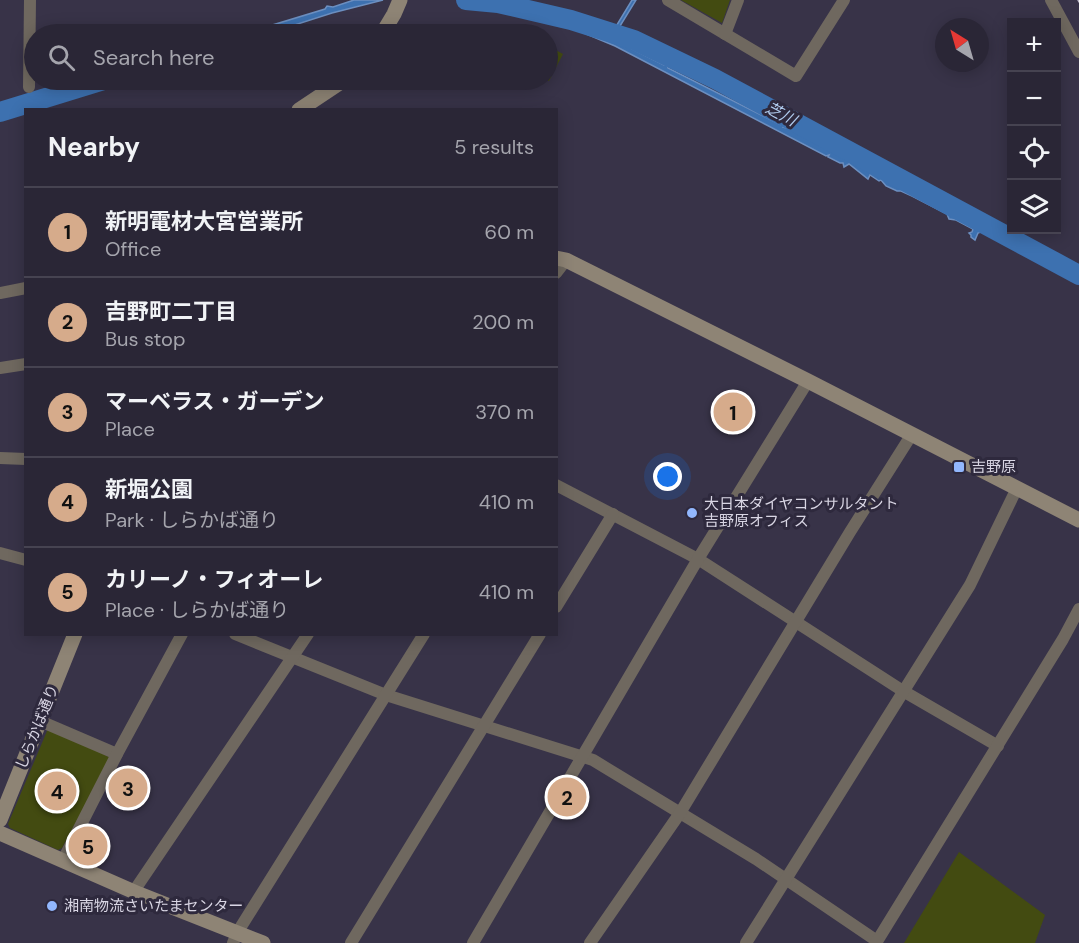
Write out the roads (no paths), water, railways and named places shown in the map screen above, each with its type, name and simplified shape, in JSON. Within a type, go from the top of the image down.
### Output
[{"type":"street","points":[[30,0],[31,24]]},
{"type":"street","points":[[668,0],[796,76],[844,0]]},
{"type":"street","points":[[725,33],[738,0]]},
{"type":"street","points":[[1051,0],[1079,52]]},
{"type":"street","points":[[388,24],[397,7]]},
{"type":"street","points":[[303,108],[330,90]]},
{"type":"street","points":[[561,259],[808,381],[1079,520]]},
{"type":"street","points":[[0,293],[24,288]]},
{"type":"street","points":[[0,368],[24,364]]},
{"type":"street","points":[[473,943],[698,559],[808,381]]},
{"type":"street","points":[[590,943],[680,813],[912,434]]},
{"type":"street","points":[[0,458],[24,459]]},
{"type":"street","points":[[558,486],[698,559],[903,691],[998,746]]},
{"type":"street","points":[[746,943],[970,585],[1017,488]]},
{"type":"street","points":[[558,604],[613,514]]},
{"type":"street","points":[[0,553],[24,559]]},
{"type":"street","points":[[240,636],[386,694],[592,760],[756,859],[877,942],[1063,639],[1079,609]]},
{"type":"street","name":"しらかば通り","points":[[0,820],[74,636]]},
{"type":"street","points":[[63,860],[181,636]]},
{"type":"street","points":[[134,891],[307,636]]},
{"type":"street","points":[[235,938],[423,636]]},
{"type":"street","points":[[351,943],[539,636]]},
{"type":"street","points":[[40,721],[117,754]]},
{"type":"street","points":[[0,833],[235,938],[263,943]]},
{"type":"water","points":[[354,0],[383,0],[298,24],[276,24],[325,9],[327,6],[333,7]]},
{"type":"water","points":[[485,0],[513,0],[536,5],[609,38],[632,0],[636,0],[612,39],[781,125],[784,117],[787,116],[791,122],[783,127],[791,128],[813,141],[856,158],[857,161],[903,187],[910,188],[909,190],[948,211],[982,224],[991,231],[1071,272],[1079,273],[1079,282],[983,231],[978,233],[975,240],[969,233],[973,229],[949,219],[947,214],[886,186],[881,180],[870,175],[868,179],[849,164],[844,167],[843,163],[828,157],[829,155],[826,156],[615,46],[577,30],[578,28],[532,11]]},
{"type":"waterway","name":"芝川","points":[[466,0],[498,3],[571,20],[634,40],[715,79],[1079,275]]},
{"type":"waterway","name":"芝川","points":[[0,112],[72,90]]},
{"type":"place","name":"新明電材大宮営業所","points":[[733,412]]},
{"type":"place","name":"吉野原","points":[[959,467]]},
{"type":"place","name":"大日本ダイヤコンサルタント 吉野原オフィス","points":[[692,513]]},
{"type":"place","name":"マーベラス・ガーデン","points":[[128,788]]},
{"type":"place","name":"新堀公園","points":[[57,791]]},
{"type":"place","name":"吉野町二丁目","points":[[567,797]]},
{"type":"place","name":"カリーノ・フィオーレ","points":[[88,846]]},
{"type":"place","name":"湘南物流さいたまセンター","points":[[52,906]]}]
